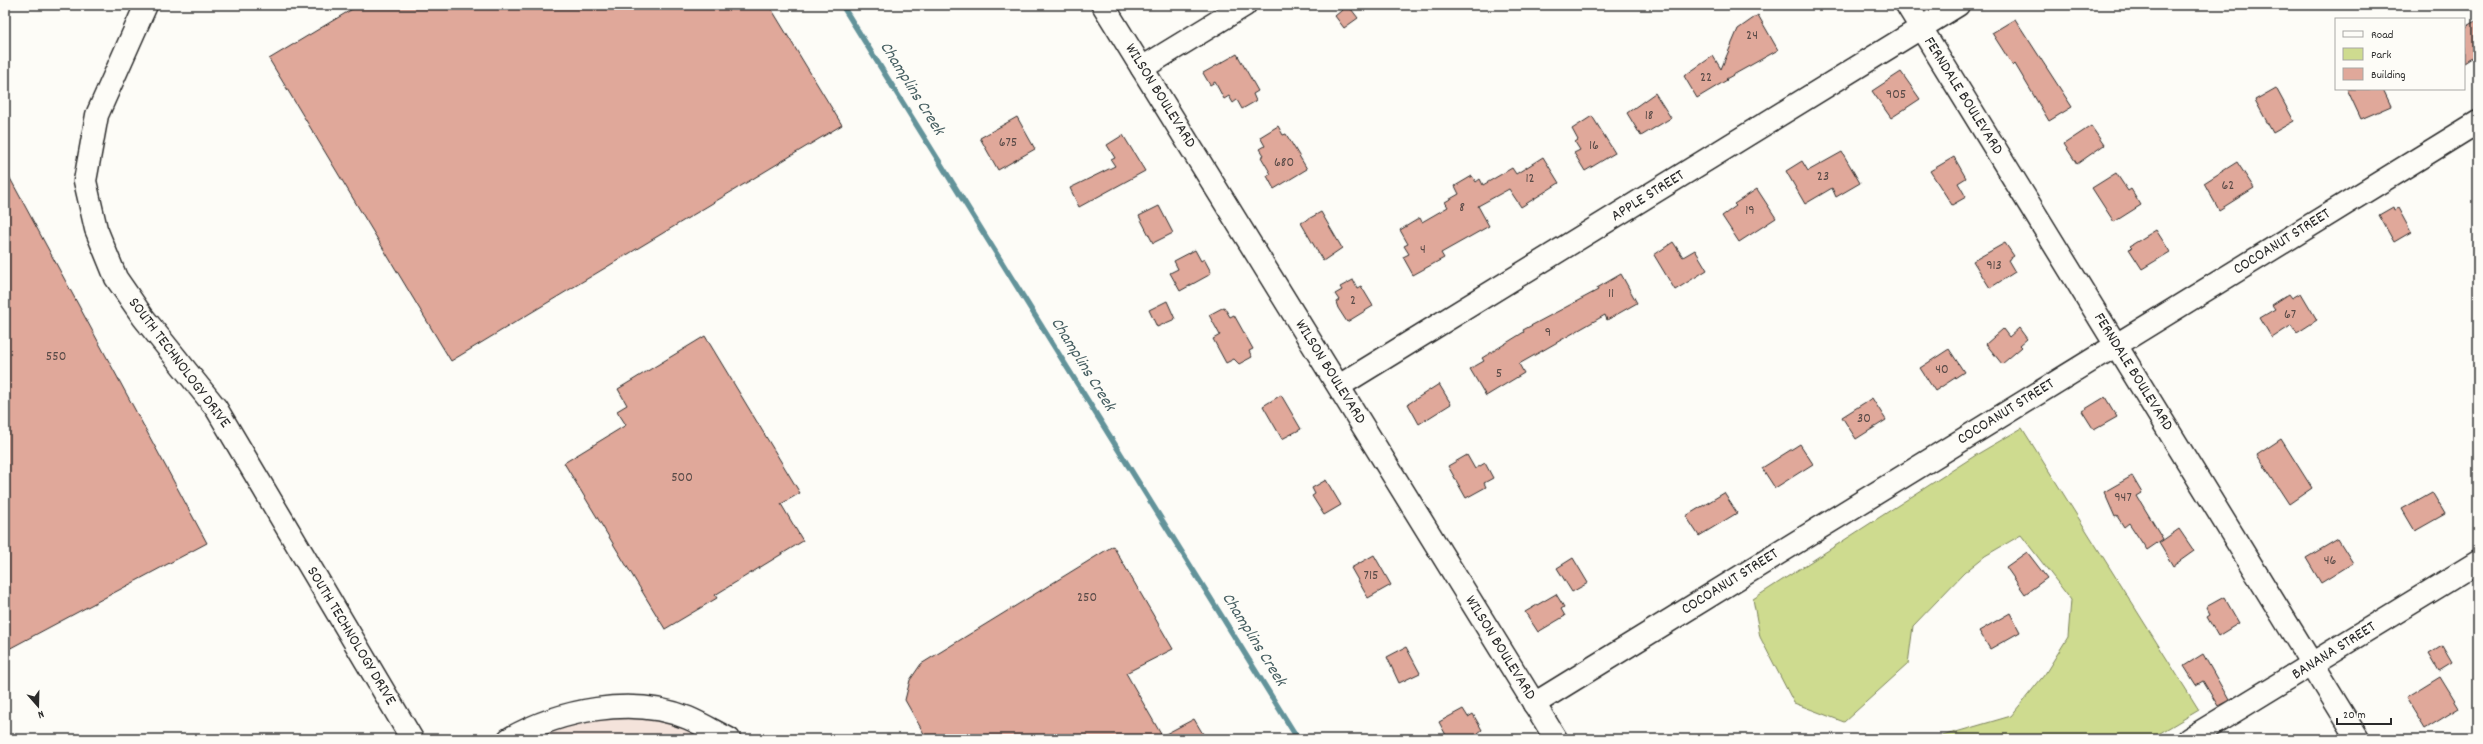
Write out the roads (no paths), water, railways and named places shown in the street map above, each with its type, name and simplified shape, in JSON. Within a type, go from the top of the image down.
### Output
[{"type":"street","name":"SOUTH TECHNOLOGY DRIVE","points":[[146,5],[96,115],[85,181],[96,229],[116,278],[142,317],[216,408],[412,739]]},
{"type":"street","name":"WILSON BOULEVARD","points":[[1103,5],[1556,739]]},
{"type":"street","points":[[1142,68],[1245,5]]},
{"type":"street","name":"FERNDALE BOULEVARD","points":[[1906,5],[2358,739]]},
{"type":"street","name":"APPLE STREET","points":[[1339,386],[1958,5]]},
{"type":"street","name":"COCOANUT STREET","points":[[1534,704],[2478,122]]},
{"type":"street","name":"BANANA STREET","points":[[2190,739],[2478,562]]},
{"type":"street","points":[[509,739],[561,716],[612,707],[649,708],[687,718],[729,739]]},
{"type":"waterway","name":"Champlins Creek","points":[[842,5],[1298,739]]}]
